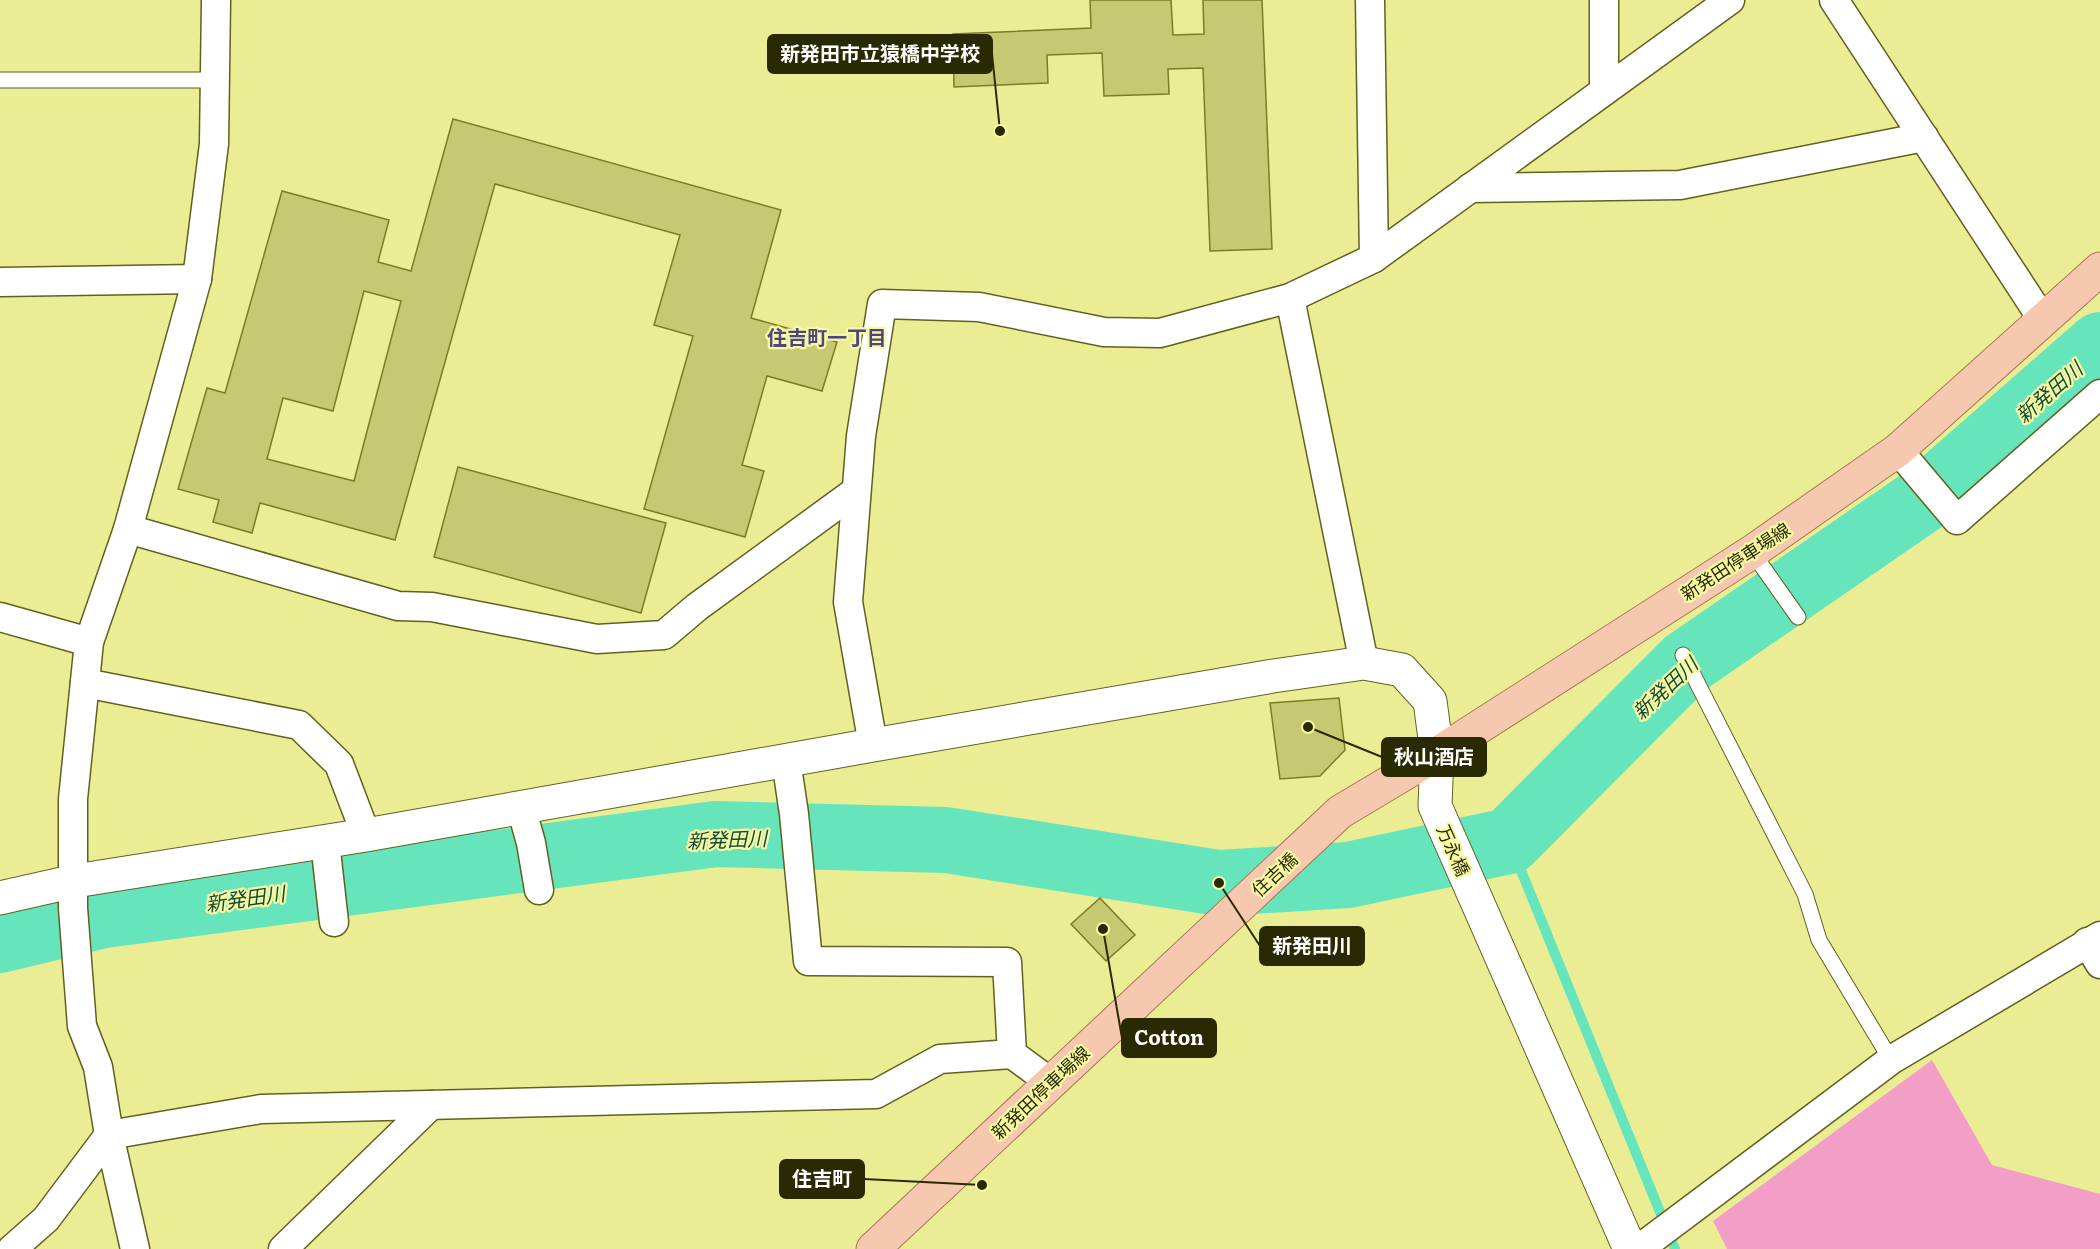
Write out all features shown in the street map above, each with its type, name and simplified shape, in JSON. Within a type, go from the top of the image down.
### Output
[{"type":"main road","name":"新発田停車場線","points":[[1340,812],[1437,754],[1752,552],[1898,450],[2100,269]]},
{"type":"main road","name":"住吉橋","points":[[1208,935],[1340,812]]},
{"type":"main road","name":"新発田停車場線","points":[[882,1246],[1050,1082],[1208,935]]},
{"type":"street","points":[[135,1249],[109,1135],[98,1067],[82,1026],[74,894],[73,799],[89,642],[128,529],[197,279],[214,144],[216,0]]},
{"type":"street","points":[[1370,0],[1374,258]]},
{"type":"street","points":[[1604,0],[1604,91]]},
{"type":"street","points":[[873,745],[848,602],[861,436],[882,304],[979,307],[1104,332],[1160,333],[1290,298],[1374,258],[1730,0]]},
{"type":"street","points":[[1834,0],[2043,320]]},
{"type":"street","points":[[1470,188],[1680,185],[1924,137]]},
{"type":"street","points":[[0,282],[197,279]]},
{"type":"street","points":[[1290,298],[1365,663]]},
{"type":"street","points":[[1898,450],[1957,520],[2100,394]]},
{"type":"street","points":[[128,529],[398,606],[432,607],[597,639],[664,635],[697,607],[856,491]]},
{"type":"street","points":[[0,617],[89,642]]},
{"type":"street","points":[[0,898],[74,894],[327,857],[366,835],[1273,676],[1365,663],[1402,670],[1430,701],[1437,754]]},
{"type":"street","points":[[85,683],[299,725],[339,764],[366,835]]},
{"type":"street","name":"万永橋","points":[[1437,754],[1435,806],[1630,1249]]},
{"type":"street","points":[[786,760],[794,814],[808,961],[1007,962],[1012,1054]]},
{"type":"street","points":[[521,807],[531,843],[539,890]]},
{"type":"street","points":[[327,857],[334,922]]},
{"type":"street","points":[[1639,1249],[1891,1060],[2096,947]]},
{"type":"street","points":[[12,1249],[46,1219],[109,1135],[261,1109],[876,1094],[940,1059],[1012,1054],[1050,1082]]},
{"type":"street","points":[[283,1249],[431,1105]]},
{"type":"lane","points":[[0,80],[215,80]]},
{"type":"lane","points":[[1752,552],[1798,617]]},
{"type":"lane","points":[[1683,655],[1805,894],[1819,940],[1891,1060]]},
{"type":"shaded area","points":[[1932,1060],[1992,1165],[2100,1194],[2100,1249],[1727,1249],[1713,1221]]},
{"type":"building","points":[[1090,0],[1171,0],[1173,35],[1204,34],[1203,0],[1262,0],[1272,249],[1210,251],[1203,68],[1168,69],[1169,94],[1104,96],[1102,53],[1047,55],[1048,83],[954,87],[953,34],[1091,28]]},
{"type":"building","points":[[453,119],[781,210],[751,318],[837,342],[822,391],[767,376],[742,465],[764,471],[745,537],[644,509],[693,336],[654,325],[680,235],[495,184],[395,540],[260,503],[252,533],[213,522],[219,500],[178,489],[207,388],[225,393],[282,191],[389,220],[378,262],[411,271]],"holes":[[[364,291],[401,301],[354,481],[267,459],[283,398],[333,411]]]},
{"type":"building","points":[[458,467],[666,523],[641,613],[434,557]]},
{"type":"building","points":[[1339,698],[1345,750],[1320,776],[1280,779],[1270,703]]},
{"type":"building","points":[[1100,898],[1135,935],[1106,961],[1071,924]]},
{"type":"waterway","name":"新発田川","points":[[0,940],[104,915],[716,834],[946,840],[1219,883],[1348,875],[1509,841],[1686,663],[1924,499],[2100,345]]},
{"type":"waterway","points":[[1509,841],[1675,1249]]},
{"type":"place","name":"新発田市立猿橋中学校","points":[[1000,131]]},
{"type":"place","name":"秋山酒店","points":[[1308,727]]},
{"type":"place","name":"新発田川","points":[[1219,883]]},
{"type":"place","name":"Cotton","points":[[1103,929]]},
{"type":"place","name":"住吉町","points":[[982,1185]]},
{"type":"district","name":"住吉町一丁目","points":[[827,336]]}]
